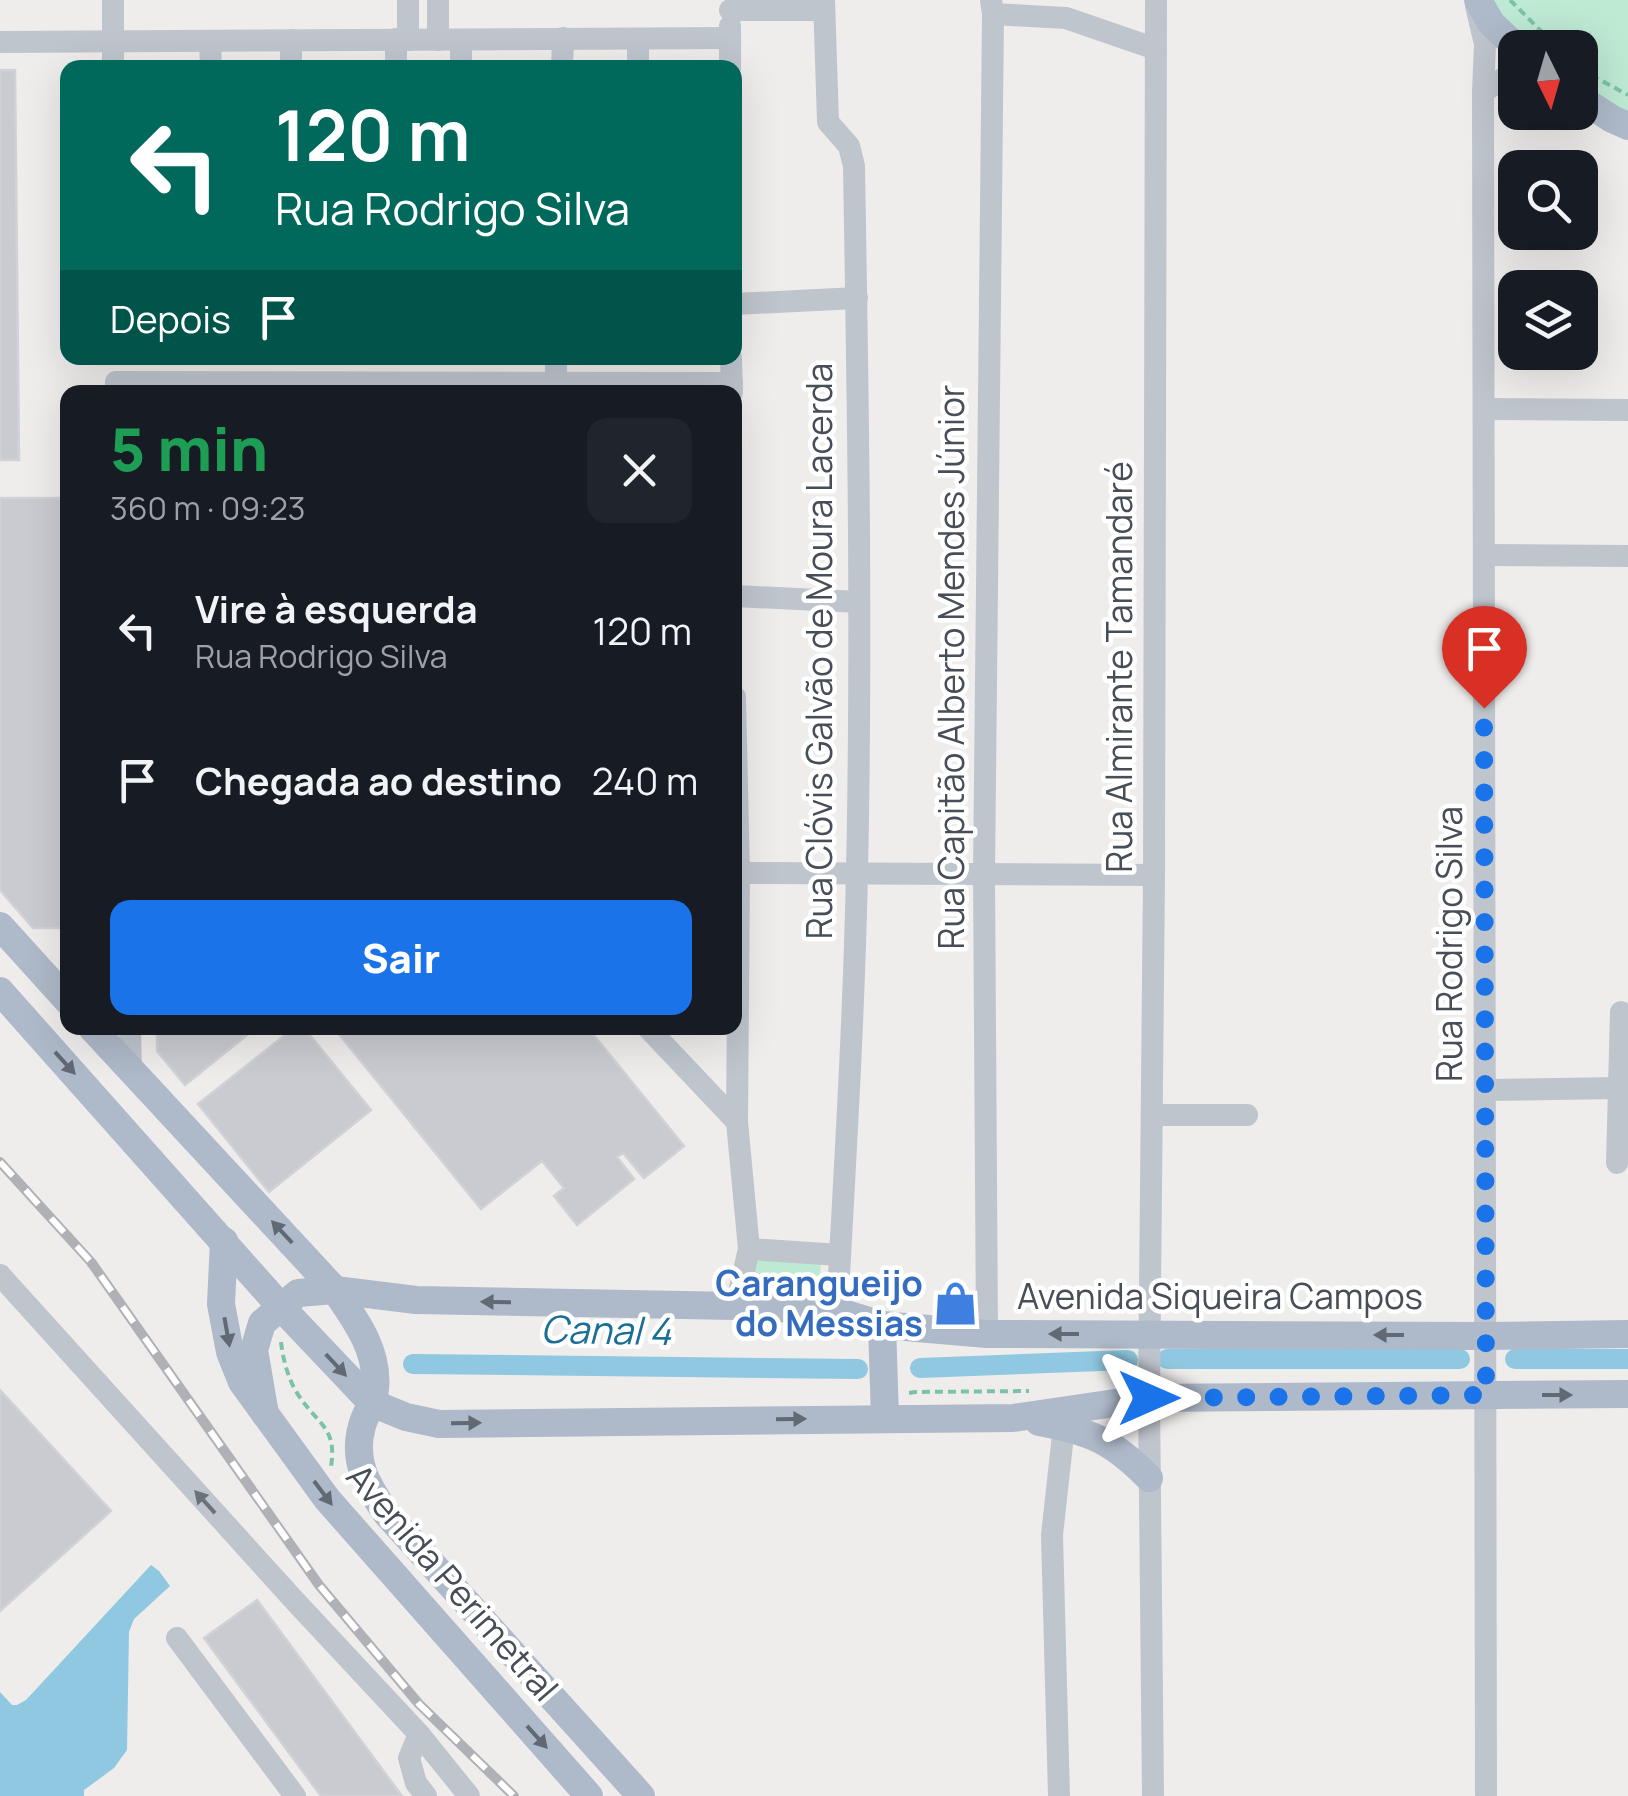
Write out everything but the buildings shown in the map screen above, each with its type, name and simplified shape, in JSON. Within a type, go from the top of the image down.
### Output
[{"type":"main road","points":[[1476,0],[1498,30]]},
{"type":"main road","points":[[1598,110],[1628,126]]},
{"type":"main road","points":[[0,926],[60,992]]},
{"type":"main road","points":[[0,991],[280,1306],[372,1403],[406,1417],[439,1424],[885,1410],[1013,1418],[1064,1426],[1099,1437],[1129,1457],[1149,1478]]},
{"type":"main road","name":"Avenida Perimetral","points":[[98,1035],[335,1290],[356,1320],[371,1354],[375,1391],[358,1452],[365,1482],[386,1513],[641,1796]]},
{"type":"main road","name":"Avenida Perimetral","points":[[224,1241],[222,1304],[230,1352],[242,1382],[327,1499],[589,1796]]},
{"type":"main road","name":"Avenida Siqueira Campos","points":[[280,1306],[298,1293],[335,1290],[416,1300],[836,1311],[883,1332],[1150,1339],[1486,1340],[1628,1334]]},
{"type":"main road","points":[[265,1414],[254,1350],[262,1323],[280,1306]]},
{"type":"main road","points":[[883,1332],[885,1410]]},
{"type":"main road","points":[[1013,1418],[1149,1394],[1628,1394]]},
{"type":"street","points":[[112,0],[113,60]]},
{"type":"street","points":[[398,60],[408,0]]},
{"type":"street","points":[[438,0],[458,60]]},
{"type":"street","name":"Rua Almirante Tamandaré","points":[[1149,1394],[1156,0]]},
{"type":"street","name":"Rua Rodrigo Silva","points":[[1476,0],[1485,44],[1486,1796]]},
{"type":"street","points":[[730,60],[730,5],[824,5]]},
{"type":"street","name":"Rua Clóvis Galvão de Moura Lacerda","points":[[824,5],[828,122],[849,146],[854,166],[857,298],[857,874],[836,1311]]},
{"type":"street","points":[[992,7],[1066,18],[1156,49]]},
{"type":"street","name":"Rua Capitão Alberto Mendes Júnior","points":[[986,1334],[984,875],[992,7]]},
{"type":"street","points":[[562,60],[563,38]]},
{"type":"street","points":[[0,42],[730,38]]},
{"type":"street","points":[[638,39],[638,60]]},
{"type":"street","points":[[291,40],[291,60]]},
{"type":"street","points":[[210,41],[211,60]]},
{"type":"street","points":[[1483,92],[1498,82]]},
{"type":"street","points":[[742,304],[857,298]]},
{"type":"street","points":[[290,365],[290,382]]},
{"type":"street","points":[[397,365],[397,382]]},
{"type":"street","points":[[463,365],[463,382]]},
{"type":"street","points":[[556,365],[556,383]]},
{"type":"street","points":[[638,365],[638,383]]},
{"type":"street","points":[[116,377],[222,369],[290,382],[676,385]]},
{"type":"street","points":[[1484,409],[1628,410]]},
{"type":"street","points":[[1484,556],[1628,556]]},
{"type":"street","points":[[742,596],[859,602]]},
{"type":"street","points":[[742,873],[1154,875]]},
{"type":"street","points":[[1617,1163],[1622,1012]]},
{"type":"street","points":[[130,1035],[131,1071]]},
{"type":"street","points":[[655,1035],[737,1122]]},
{"type":"street","points":[[736,1306],[749,1249],[737,1122],[738,1035]]},
{"type":"street","points":[[1485,1090],[1619,1088]]},
{"type":"street","points":[[1152,1115],[1247,1114]]},
{"type":"street","points":[[749,1249],[840,1255]]},
{"type":"street","points":[[0,1276],[419,1734],[469,1796]]},
{"type":"street","points":[[1149,1394],[1153,1796]]},
{"type":"street","points":[[1059,1796],[1052,1535],[1064,1426]]},
{"type":"street","points":[[176,1638],[295,1796]]},
{"type":"street","points":[[419,1734],[409,1758],[416,1783],[426,1796]]},
{"type":"path","points":[[1510,0],[1540,30]]},
{"type":"path","points":[[1598,78],[1628,95]]},
{"type":"green space","points":[[1494,0],[1628,0],[1628,114],[1598,93],[1598,30],[1512,28]]},
{"type":"green space","points":[[754,1260],[821,1261],[819,1295],[760,1291],[750,1274]]},
{"type":"water","points":[[151,1565],[170,1586],[134,1619],[129,1632],[127,1750],[114,1768],[84,1790],[84,1796],[0,1796],[0,1692],[12,1705],[26,1700]]},
{"type":"waterway","name":"Canal 4","points":[[1167,1359],[1460,1359]]},
{"type":"waterway","name":"Canal 4","points":[[1515,1359],[1628,1359]]},
{"type":"waterway","name":"Canal 4","points":[[920,1368],[1128,1360]]},
{"type":"waterway","name":"Canal 4","points":[[413,1364],[858,1369]]},
{"type":"railway","points":[[0,1162],[91,1262],[319,1585],[419,1704],[514,1796]]},
{"type":"place","name":"Carangueijo do Messias","points":[[956,1304]]},
{"type":"route","points":[[1149,1398],[1486,1395],[1484,708]]}]
